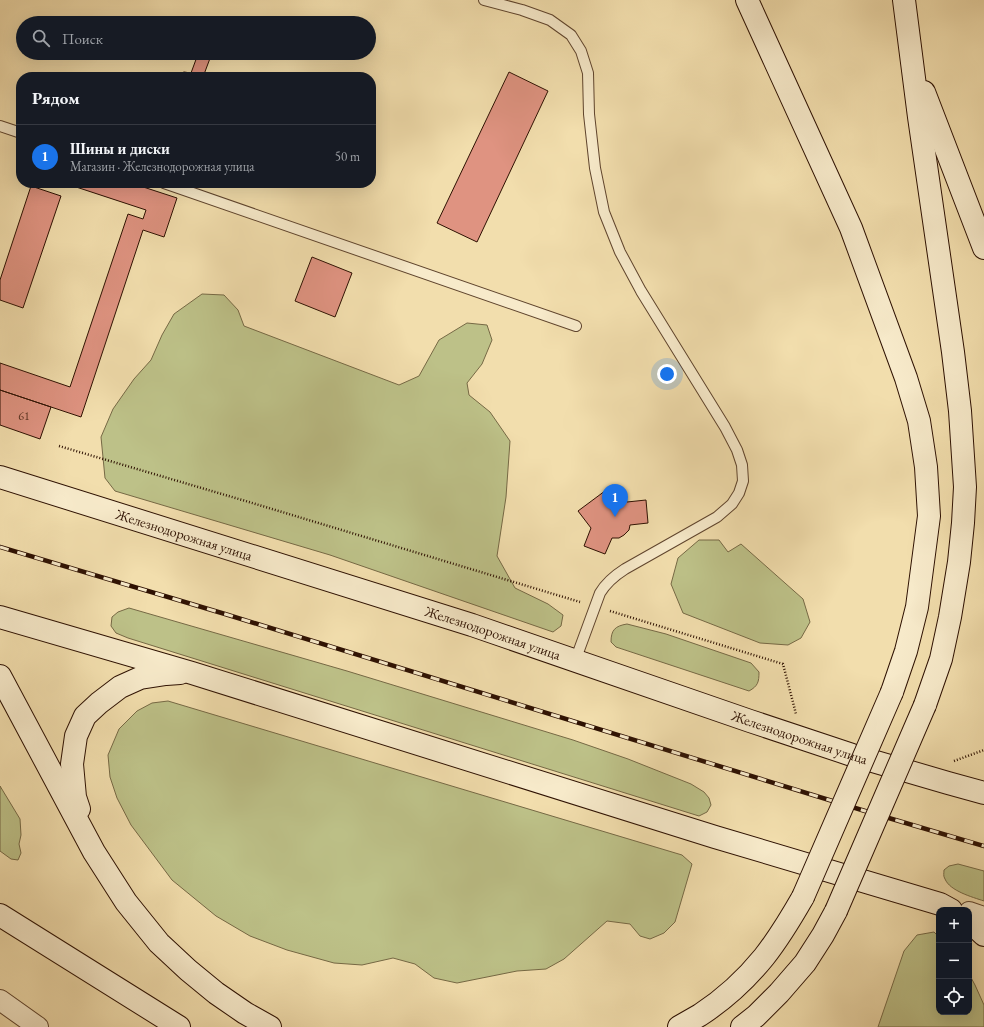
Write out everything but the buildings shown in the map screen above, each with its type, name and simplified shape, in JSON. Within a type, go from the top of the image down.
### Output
[{"type":"street","points":[[679,1027],[701,1014],[722,998],[744,978],[764,957],[784,929],[803,897],[892,692],[906,651],[917,607],[929,516],[926,467],[919,421],[904,371],[851,228],[747,0]]},
{"type":"street","points":[[742,1027],[780,993],[805,962],[823,935],[836,911],[925,705],[941,659],[959,562],[965,487],[960,411],[904,0]]},
{"type":"street","points":[[912,59],[984,248]]},
{"type":"street","name":"Железнодорожная улица","points":[[0,477],[472,625],[852,754],[984,793]]},
{"type":"street","points":[[0,618],[192,672],[715,837],[946,907]]},
{"type":"street","points":[[94,852],[75,797],[72,764],[76,736],[85,716],[120,687],[140,678],[192,672]]},
{"type":"street","points":[[0,676],[94,852],[126,902],[158,943],[188,970],[216,994],[270,1027]]},
{"type":"street","points":[[972,913],[984,917]]},
{"type":"street","points":[[0,915],[179,1027]]},
{"type":"street","points":[[972,924],[984,935]]},
{"type":"street","points":[[0,1000],[38,1027]]},
{"type":"lane","points":[[484,0],[522,10],[550,20],[571,35],[581,51],[588,73],[589,114],[594,160],[604,212],[620,252],[638,285],[725,427],[737,450],[742,465],[743,480],[739,493],[732,504],[717,516],[614,576],[605,585],[600,593],[575,661]]},
{"type":"lane","points":[[0,126],[16,131]]},
{"type":"lane","points":[[178,188],[576,326]]},
{"type":"path","points":[[59,446],[250,502],[783,664],[797,716]]},
{"type":"path","points":[[948,763],[984,750]]},
{"type":"green space","points":[[202,294],[224,295],[238,310],[244,326],[399,385],[419,376],[439,340],[467,323],[487,325],[492,340],[482,364],[467,383],[469,395],[490,412],[510,441],[506,497],[497,556],[515,588],[548,604],[563,615],[561,626],[553,632],[330,555],[115,491],[105,478],[101,437],[113,409],[134,379],[151,360],[162,335],[174,314]]},
{"type":"green space","points":[[699,540],[719,540],[728,552],[741,544],[803,599],[810,622],[801,638],[788,645],[760,643],[683,613],[671,584],[678,558]]},
{"type":"green space","points":[[129,608],[347,671],[573,740],[628,759],[691,784],[704,792],[709,798],[711,805],[707,812],[699,816],[128,638],[116,633],[111,626],[112,617],[118,612]]},
{"type":"green space","points":[[627,624],[666,634],[751,663],[759,672],[757,683],[749,691],[616,647],[611,642],[614,629]]},
{"type":"green space","points":[[168,701],[682,855],[692,864],[675,922],[664,933],[650,939],[640,936],[630,924],[607,921],[564,959],[546,969],[517,971],[457,983],[434,978],[415,964],[393,958],[362,965],[334,963],[287,950],[250,936],[216,916],[172,880],[131,825],[117,798],[110,777],[108,755],[119,729],[137,711],[152,703]]},
{"type":"green space","points":[[0,786],[20,819],[21,835],[19,844],[21,853],[18,860],[11,859],[0,851]]},
{"type":"green space","points":[[958,864],[984,871],[984,901],[956,890],[948,883],[944,877],[944,870],[949,866]]},
{"type":"green space","points":[[934,932],[936,934],[936,1015],[972,1015],[972,980],[984,1005],[984,1027],[878,1027],[904,951],[917,935]]},
{"type":"railway","points":[[0,547],[225,614],[865,811],[984,846]]},
{"type":"place","name":"Шины и диски","points":[[615,517]]}]
